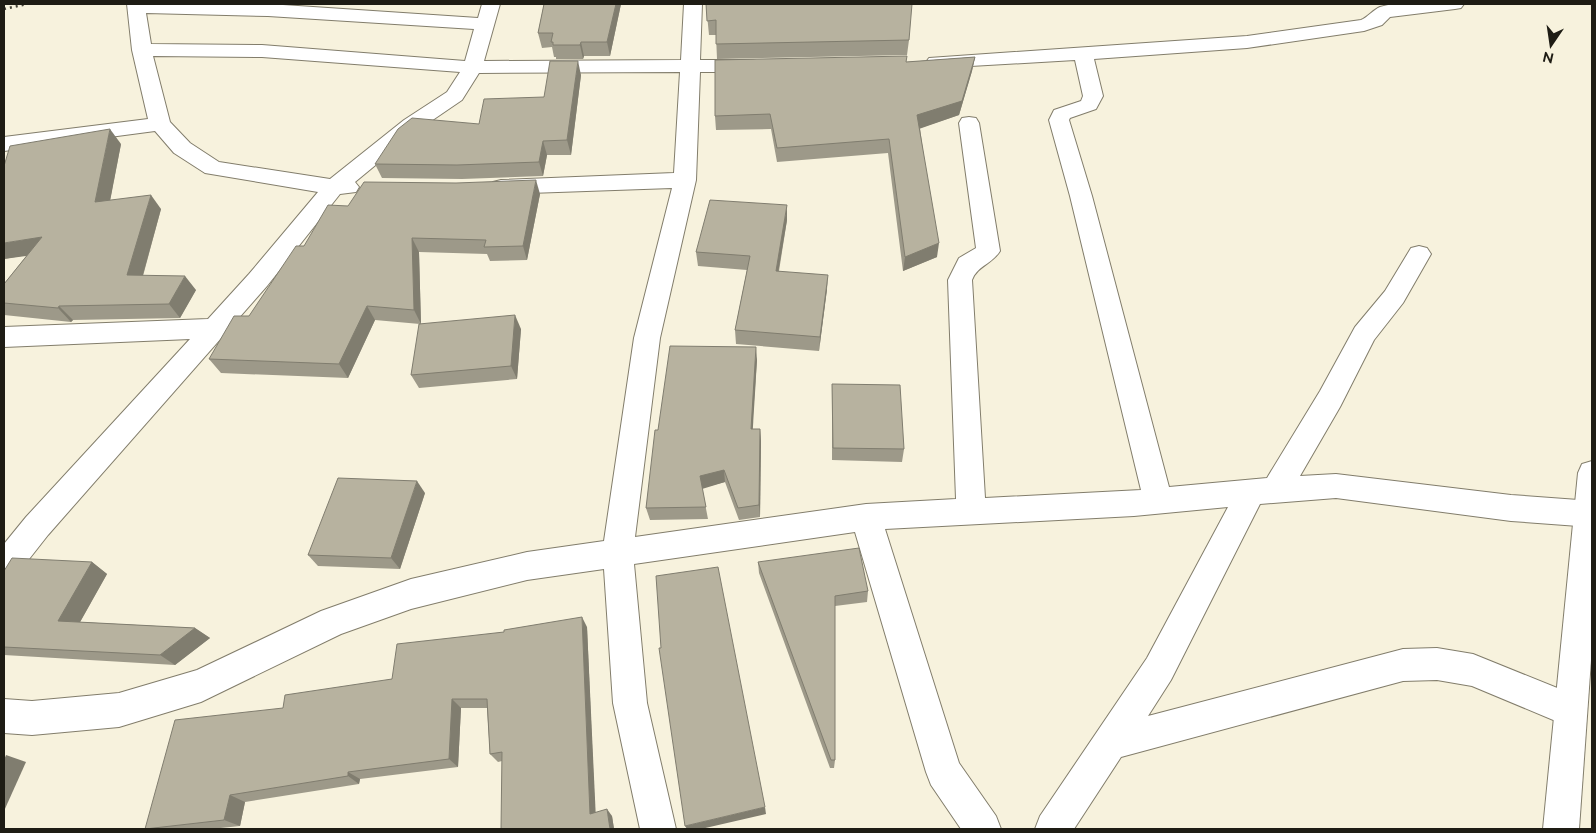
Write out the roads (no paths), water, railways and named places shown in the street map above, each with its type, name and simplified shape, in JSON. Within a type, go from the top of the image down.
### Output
[{"type":"street","points":[[658,829],[630,703],[618,552],[647,338],[685,180],[693,4]]},
{"type":"street","points":[[914,62],[972,61],[1247,42],[1364,25],[1375,21],[1384,12],[1421,5],[1455,4]]},
{"type":"street","points":[[4,568],[37,526],[258,280],[334,186],[411,125],[455,96],[474,67],[488,14],[268,10],[137,5],[142,50],[160,124],[182,148],[213,168],[334,186],[373,187]]},
{"type":"street","points":[[142,50],[262,51],[474,67],[770,66]]},
{"type":"street","points":[[1083,54],[1093,96],[1089,105],[1061,114],[1059,120],[1081,196],[1158,500]]},
{"type":"street","points":[[969,123],[988,252],[981,259],[970,262],[964,268],[960,280],[971,511]]},
{"type":"street","points":[[4,144],[160,124]]},
{"type":"street","points":[[481,188],[685,180]]},
{"type":"street","points":[[1053,829],[1159,670],[1263,491],[1330,399],[1364,334],[1394,296],[1419,254]]},
{"type":"street","points":[[4,337],[215,328]]},
{"type":"street","points":[[1561,829],[1570,710],[1590,514],[1592,473]]},
{"type":"street","points":[[4,716],[32,718],[119,710],[201,685],[332,622],[410,594],[527,566],[866,517],[1158,500],[1336,486],[1511,508],[1590,514]]},
{"type":"street","points":[[866,517],[944,772],[983,829]]},
{"type":"street","points":[[1110,743],[1404,665],[1437,664],[1473,670],[1570,710]]},
{"type":"railway","points":[[4,9],[27,4]]}]
